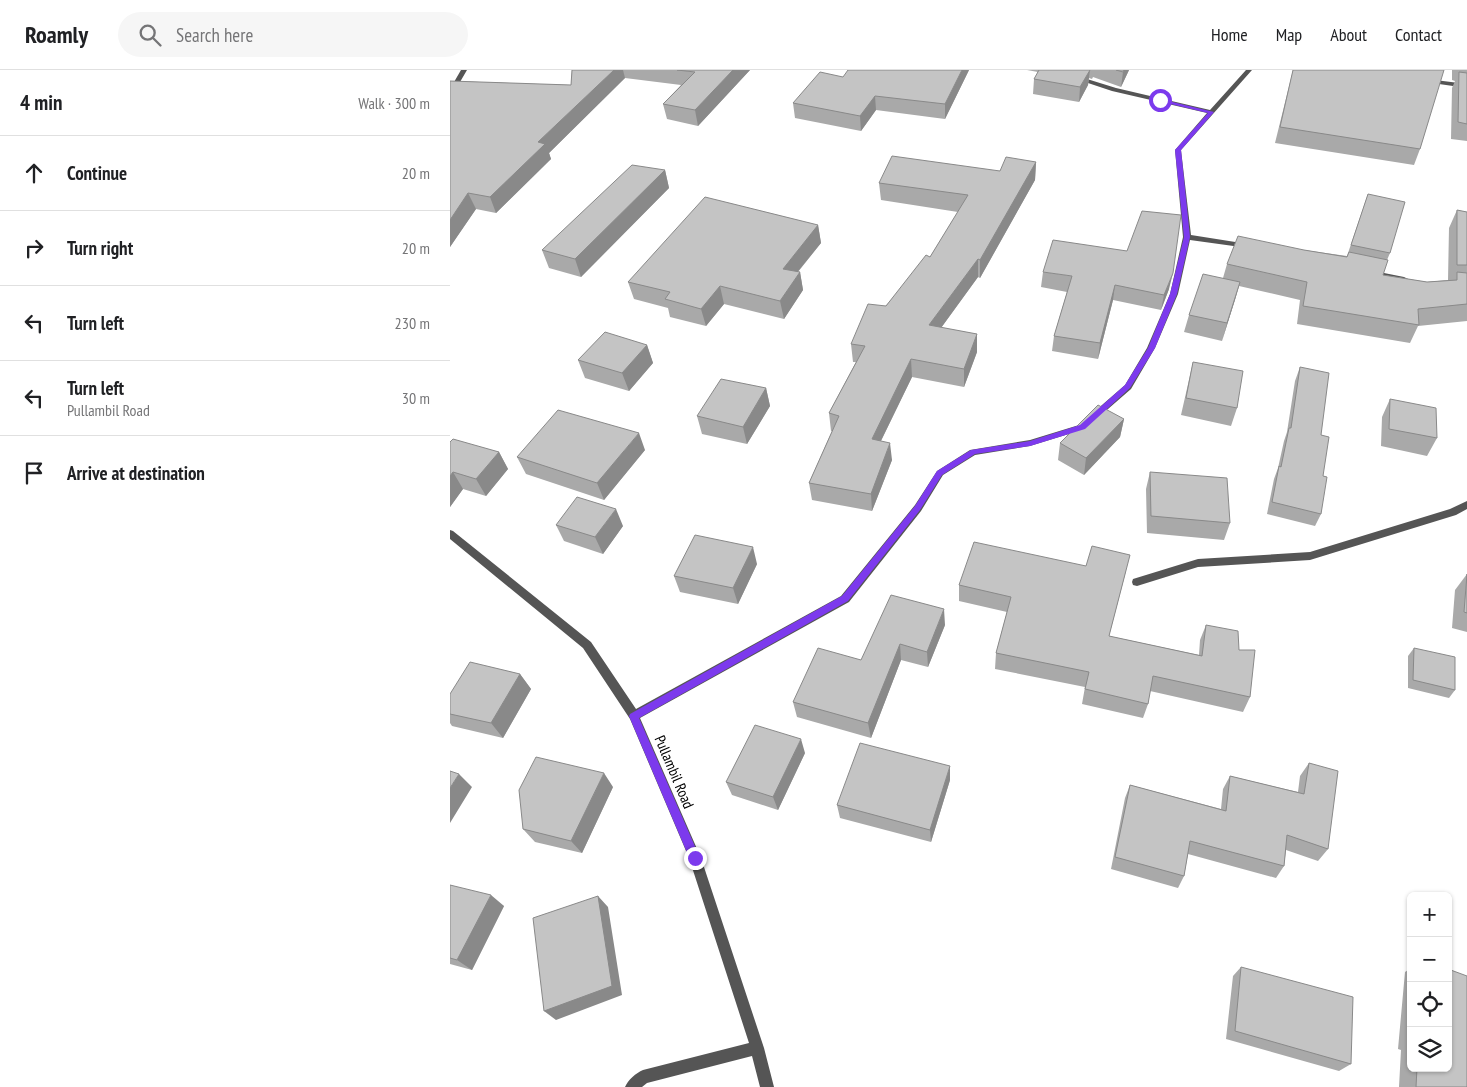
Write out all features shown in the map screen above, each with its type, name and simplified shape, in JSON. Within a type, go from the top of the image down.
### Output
[{"type":"street","points":[[450,94],[452,87],[464,70]]},
{"type":"street","points":[[1052,70],[1114,90],[1211,112]]},
{"type":"street","points":[[634,716],[845,599],[918,508],[940,473],[973,452],[1030,443],[1082,427],[1128,387],[1152,348],[1174,294],[1187,237],[1178,150],[1249,70]]},
{"type":"street","points":[[1420,80],[1467,86]]},
{"type":"street","points":[[1187,237],[1256,247]]},
{"type":"street","points":[[1366,270],[1413,282]]},
{"type":"street","points":[[1137,582],[1198,563],[1310,556],[1453,512],[1467,504]]},
{"type":"street","name":"Pullambil Road","points":[[450,534],[587,645],[634,716],[695,858],[757,1048],[767,1087]]},
{"type":"street","points":[[632,1087],[643,1077],[757,1048]]},
{"type":"building","points":[[572,70],[614,70],[538,142],[545,144],[490,197],[468,193],[450,220],[450,81],[571,85]]},
{"type":"building","points":[[677,70],[733,70],[695,110],[663,104],[695,72]]},
{"type":"building","points":[[848,70],[962,70],[945,104],[875,96],[860,116],[793,103],[820,72],[843,77]]},
{"type":"building","points":[[1039,70],[1090,70],[1080,87],[1034,79]]},
{"type":"building","points":[[1293,70],[1444,70],[1420,149],[1280,127]]},
{"type":"building","points":[[1459,72],[1467,73],[1467,124],[1458,122]]},
{"type":"building","points":[[892,156],[1000,171],[1006,157],[1036,162],[980,260],[978,259],[929,325],[977,334],[964,369],[911,359],[872,439],[890,443],[871,494],[809,483],[839,416],[829,413],[865,346],[851,344],[868,304],[886,306],[926,255],[930,257],[968,195],[879,183]]},
{"type":"building","points":[[632,165],[665,170],[575,259],[542,250]]},
{"type":"building","points":[[1368,194],[1405,202],[1390,253],[1351,245]]},
{"type":"building","points":[[705,197],[818,225],[783,269],[800,272],[780,301],[720,286],[701,309],[665,299],[670,292],[628,282]]},
{"type":"building","points":[[1457,210],[1467,212],[1467,265],[1457,265]]},
{"type":"building","points":[[1142,211],[1181,215],[1173,273],[1164,295],[1115,285],[1100,343],[1054,336],[1072,276],[1043,272],[1053,240],[1127,251]]},
{"type":"building","points":[[1238,236],[1347,257],[1349,252],[1388,260],[1383,275],[1427,282],[1457,280],[1457,272],[1467,273],[1467,304],[1418,309],[1419,325],[1303,306],[1307,282],[1227,264]]},
{"type":"building","points":[[1203,274],[1240,282],[1227,323],[1189,315]]},
{"type":"building","points":[[605,332],[647,345],[622,373],[578,360]]},
{"type":"building","points":[[1193,362],[1243,371],[1237,408],[1186,398]]},
{"type":"building","points":[[1300,367],[1329,373],[1321,435],[1329,437],[1323,476],[1327,477],[1321,514],[1272,502],[1279,466],[1281,467],[1289,428],[1291,428]]},
{"type":"building","points":[[721,379],[766,388],[743,427],[697,416]]},
{"type":"building","points":[[1390,399],[1436,408],[1437,438],[1389,429]]},
{"type":"building","points":[[1098,405],[1124,419],[1086,458],[1060,443]]},
{"type":"building","points":[[558,410],[639,433],[597,483],[517,457]]},
{"type":"building","points":[[453,439],[499,452],[476,479],[453,472],[450,476],[450,442]]},
{"type":"building","points":[[1150,472],[1227,478],[1230,523],[1151,516]]},
{"type":"building","points":[[577,497],[616,509],[595,537],[556,525]]},
{"type":"building","points":[[695,535],[753,547],[733,588],[674,576]]},
{"type":"building","points":[[974,542],[1086,566],[1092,546],[1130,555],[1109,636],[1202,656],[1206,625],[1238,631],[1239,650],[1255,650],[1250,697],[1153,676],[1148,704],[1085,689],[1089,672],[996,653],[1011,597],[959,585]]},
{"type":"building","points":[[1467,574],[1467,613],[1464,612]]},
{"type":"building","points":[[891,595],[944,609],[927,652],[900,644],[868,723],[793,702],[818,648],[861,660]]},
{"type":"building","points":[[1414,648],[1455,657],[1455,690],[1413,680]]},
{"type":"building","points":[[470,662],[520,674],[491,723],[450,714],[450,694]]},
{"type":"building","points":[[755,725],[801,739],[773,797],[726,782]]},
{"type":"building","points":[[860,743],[950,766],[930,830],[837,805]]},
{"type":"building","points":[[536,757],[604,773],[571,841],[523,829],[519,790]]},
{"type":"building","points":[[1309,763],[1338,771],[1328,849],[1287,835],[1284,866],[1190,841],[1184,876],[1115,857],[1130,785],[1226,811],[1230,776],[1304,794]]},
{"type":"building","points":[[450,771],[459,774],[450,788]]},
{"type":"building","points":[[450,885],[491,895],[457,960],[450,958]]},
{"type":"building","points":[[598,896],[612,986],[544,1011],[533,918]]},
{"type":"building","points":[[1241,967],[1353,997],[1351,1064],[1235,1031]]},
{"type":"building","points":[[1452,970],[1467,976],[1467,1087],[1416,1087],[1417,1072],[1452,1072]]},
{"type":"route","points":[[695,858],[634,716],[845,599],[918,508],[940,473],[973,452],[1030,443],[1082,427],[1128,387],[1152,348],[1174,294],[1187,237],[1178,150],[1211,112],[1160,100]]}]
